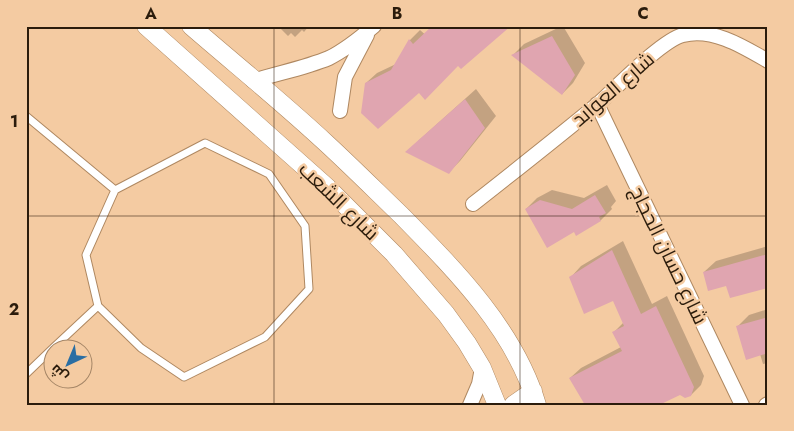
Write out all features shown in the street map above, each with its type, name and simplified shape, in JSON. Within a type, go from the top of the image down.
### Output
[{"type":"street","name":"شارع الشعب","points":[[146,26],[328,188],[394,254],[446,314],[467,343],[482,368],[497,405]]},
{"type":"street","name":"شارع الشعب","points":[[191,26],[325,142],[430,245],[475,296],[508,340],[535,398]]},
{"type":"street","points":[[253,80],[330,57],[351,45],[371,28]]},
{"type":"street","points":[[340,111],[345,77],[371,28]]},
{"type":"street","name":"شارع العوابد","points":[[474,204],[597,104],[663,46],[681,35],[695,33],[714,35],[738,44],[768,61]]},
{"type":"street","name":"شارع حسان الحجاج","points":[[597,104],[742,405]]},
{"type":"street","points":[[470,405],[479,384],[482,368]]},
{"type":"street","points":[[514,405],[535,398]]},
{"type":"lane","points":[[26,116],[115,190]]},
{"type":"lane","points":[[205,143],[269,174],[305,226],[309,289],[265,337],[184,377],[141,348],[98,306],[86,255],[115,190],[205,143]]},
{"type":"lane","points":[[65,338],[98,306]]},
{"type":"lane","points":[[26,374],[42,359]]},
{"type":"building","points":[[432,26],[511,26],[461,69],[458,66],[425,100],[419,93],[378,129],[361,113],[365,83],[391,70],[409,39],[413,44]]},
{"type":"building","points":[[552,36],[575,75],[562,95],[511,55]]},
{"type":"building","points":[[465,99],[485,128],[449,174],[405,152]]},
{"type":"building","points":[[595,195],[606,213],[599,217],[601,221],[576,236],[574,232],[547,248],[525,209],[540,200],[572,209]]},
{"type":"building","points":[[612,250],[641,314],[656,306],[694,387],[691,396],[685,398],[680,395],[659,405],[585,405],[569,378],[622,351],[612,332],[624,326],[613,301],[584,314],[569,277]]},
{"type":"building","points":[[768,254],[768,288],[730,298],[726,286],[708,291],[703,272]]},
{"type":"building","points":[[768,317],[768,353],[746,360],[736,326]]}]
